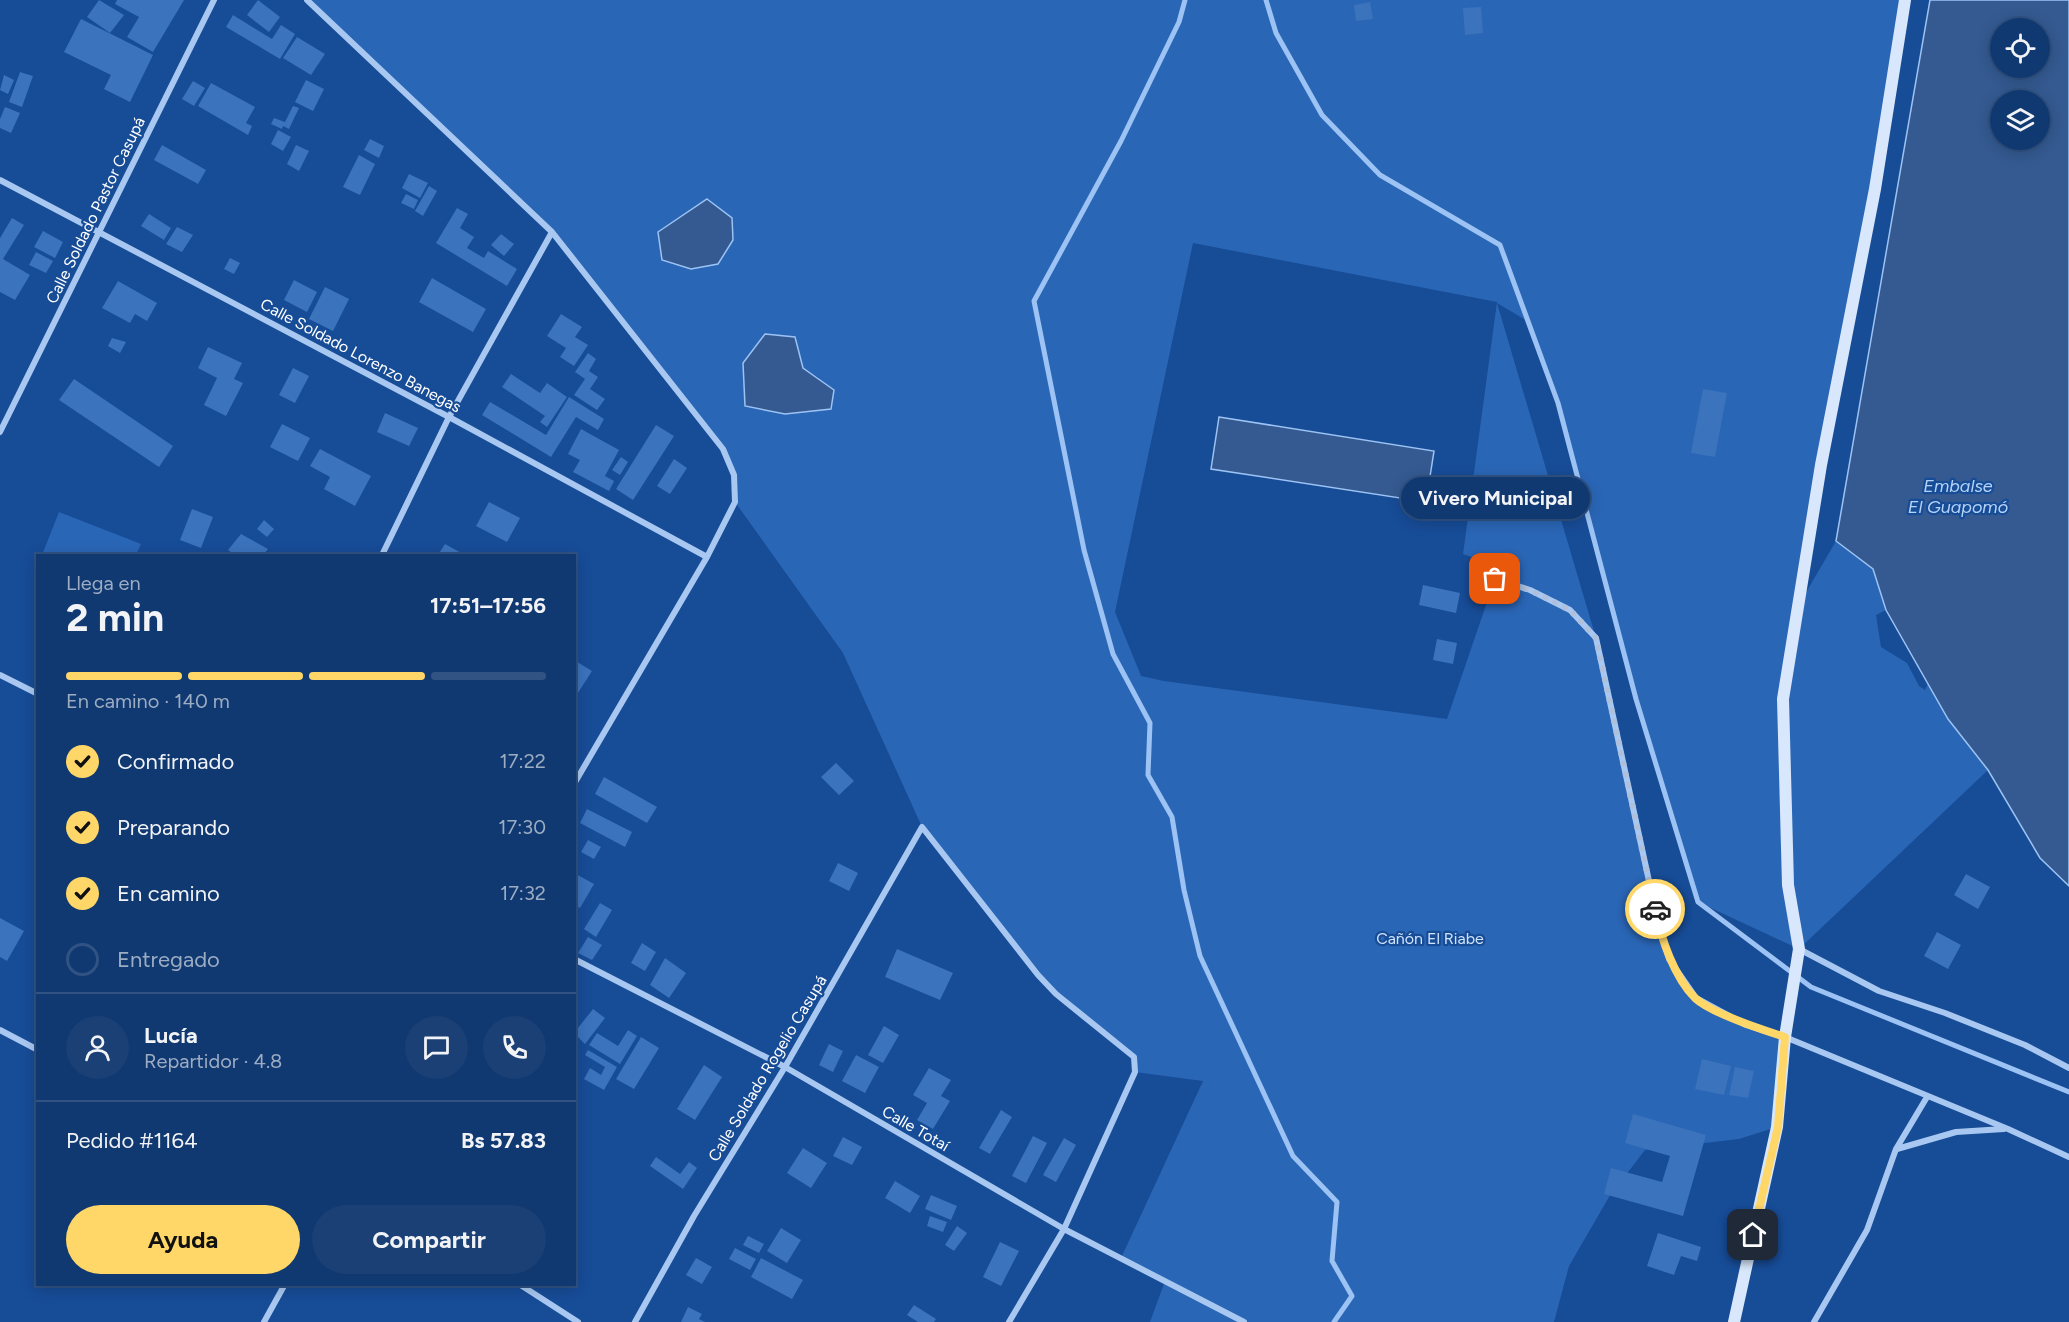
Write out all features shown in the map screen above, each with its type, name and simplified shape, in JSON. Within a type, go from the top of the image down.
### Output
[{"type":"main road","points":[[1734,1322],[1778,1127],[1785,1037],[1799,949],[1788,885],[1783,699],[1821,465],[1875,189],[1905,0]]},
{"type":"street","name":"Calle Soldado Pastor Casupá","points":[[0,432],[214,0]]},
{"type":"street","points":[[307,0],[552,232],[723,449],[734,475],[735,502],[707,557],[576,781]]},
{"type":"street","name":"Calle Soldado Lorenzo Banegas","points":[[0,180],[98,234],[449,417],[707,557]]},
{"type":"street","points":[[382,554],[449,417],[552,232]]},
{"type":"street","points":[[1495,579],[1530,590],[1570,610],[1596,638],[1656,913],[1670,959],[1696,998],[1746,1025],[1785,1037],[2008,1129],[2069,1157]]},
{"type":"street","points":[[0,675],[36,693]]},
{"type":"street","name":"Calle Soldado Rogelio Casupá","points":[[635,1322],[694,1216],[785,1067],[922,827],[1038,975],[1056,994],[1134,1057],[1134,1072],[1064,1229]]},
{"type":"street","points":[[1799,949],[1879,991],[1955,1017],[2025,1046],[2069,1068]]},
{"type":"street","name":"Calle Totaí","points":[[576,960],[785,1067],[1064,1229],[1244,1322]]},
{"type":"street","points":[[0,1029],[36,1049]]},
{"type":"street","points":[[1814,1322],[1867,1230],[1896,1149],[1927,1097]]},
{"type":"street","points":[[1896,1149],[1956,1132],[2008,1129]]},
{"type":"street","points":[[1009,1322],[1064,1229]]},
{"type":"street","points":[[264,1322],[284,1286]]},
{"type":"street","points":[[522,1286],[578,1322]]},
{"type":"green space","name":"Cañón El Riabe","points":[[307,0],[1905,0],[1801,601],[1836,541],[1873,569],[1886,610],[1876,615],[1881,647],[1907,663],[1919,686],[1925,690],[1928,683],[1948,719],[1988,770],[1799,949],[1698,902],[1636,699],[1558,403],[1529,322],[1497,303],[1596,638],[1669,959],[1696,998],[1746,1025],[1785,1037],[1777,1127],[1739,1139],[1645,1150],[1609,1197],[1569,1266],[1554,1322],[1150,1322],[1165,1281],[1121,1258],[1203,1081],[1135,1072],[1134,1057],[1056,994],[922,827],[843,653],[735,502],[734,475],[723,449],[552,232]],"holes":[[[1193,243],[1497,302],[1463,554],[1499,567],[1447,719],[1141,676],[1115,612]],[[795,337],[803,368],[819,378],[785,414]]]},
{"type":"green space","points":[[59,512],[141,544],[136,554],[42,554]]},
{"type":"water","name":"Embalse El Guapomó","points":[[1930,0],[2069,0],[2069,886],[2040,858],[1988,770],[1948,719],[1886,610],[1873,569],[1836,541]]},
{"type":"water","points":[[707,199],[732,218],[733,240],[718,264],[691,269],[662,260],[658,232]]},
{"type":"water","points":[[765,334],[795,337],[803,368],[834,390],[831,409],[785,414],[745,406],[743,363]]},
{"type":"water","points":[[1219,417],[1434,451],[1426,502],[1211,469]]},
{"type":"building","points":[[99,0],[124,15],[110,33],[87,17]]},
{"type":"building","points":[[117,0],[184,0],[153,52],[127,37],[139,17],[115,4]]},
{"type":"building","points":[[258,0],[280,17],[269,32],[247,15]]},
{"type":"building","points":[[1370,2],[1373,19],[1356,21],[1354,5]]},
{"type":"building","points":[[1481,7],[1483,33],[1465,35],[1463,8]]},
{"type":"building","points":[[233,15],[272,39],[281,25],[295,34],[280,59],[226,27]]},
{"type":"building","points":[[81,19],[153,55],[130,102],[104,89],[111,75],[64,52]]},
{"type":"building","points":[[297,37],[325,54],[311,75],[283,58]]},
{"type":"building","points":[[20,72],[33,76],[22,107],[9,102]]},
{"type":"building","points":[[4,75],[14,80],[8,94],[0,90]]},
{"type":"building","points":[[306,80],[324,89],[313,111],[295,102]]},
{"type":"building","points":[[193,81],[205,88],[194,106],[182,99]]},
{"type":"building","points":[[211,83],[255,107],[246,123],[252,126],[248,135],[198,106]]},
{"type":"building","points":[[293,106],[299,108],[289,129],[283,126],[282,129],[271,124],[274,118],[285,122]]},
{"type":"building","points":[[5,107],[20,113],[11,133],[0,128],[0,119]]},
{"type":"building","points":[[278,130],[291,137],[283,151],[271,144]]},
{"type":"building","points":[[370,139],[384,146],[379,158],[364,150]]},
{"type":"building","points":[[162,145],[206,170],[198,184],[154,160]]},
{"type":"building","points":[[296,145],[309,151],[299,171],[287,164]]},
{"type":"building","points":[[359,155],[375,164],[360,195],[343,187]]},
{"type":"building","points":[[409,174],[428,183],[420,198],[402,188]]},
{"type":"building","points":[[429,186],[437,191],[423,216],[415,211]]},
{"type":"building","points":[[406,194],[418,200],[414,209],[401,203]]},
{"type":"building","points":[[457,208],[468,214],[460,228],[474,237],[467,248],[484,258],[488,251],[517,269],[507,286],[436,243]]},
{"type":"building","points":[[149,214],[171,228],[164,240],[141,226]]},
{"type":"building","points":[[12,218],[24,225],[3,259],[30,275],[15,300],[0,292],[0,238]]},
{"type":"building","points":[[177,227],[193,235],[182,252],[166,244]]},
{"type":"building","points":[[43,231],[63,242],[55,258],[34,247]]},
{"type":"building","points":[[501,234],[514,244],[504,256],[491,245]]},
{"type":"building","points":[[36,252],[53,261],[46,273],[29,265]]},
{"type":"building","points":[[230,258],[240,263],[234,274],[224,269]]},
{"type":"building","points":[[432,278],[486,309],[473,332],[419,302]]},
{"type":"building","points":[[294,280],[317,292],[307,312],[284,300]]},
{"type":"building","points":[[118,281],[157,303],[147,321],[135,314],[130,323],[102,308]]},
{"type":"building","points":[[325,287],[349,299],[333,331],[309,319]]},
{"type":"building","points":[[561,314],[582,327],[575,337],[588,345],[574,366],[560,357],[566,348],[547,336]]},
{"type":"building","points":[[112,338],[126,342],[120,353],[108,346]]},
{"type":"building","points":[[208,347],[242,363],[234,379],[243,383],[226,416],[204,405],[217,378],[198,368]]},
{"type":"building","points":[[588,353],[596,359],[589,371],[598,377],[590,389],[605,399],[597,410],[574,395],[585,379],[575,372]]},
{"type":"building","points":[[293,368],[309,376],[295,403],[279,395]]},
{"type":"building","points":[[511,374],[540,393],[547,383],[567,397],[547,427],[540,422],[545,416],[502,387]]},
{"type":"building","points":[[74,379],[173,446],[159,467],[59,400]]},
{"type":"building","points":[[1703,389],[1727,393],[1715,457],[1691,453]]},
{"type":"building","points":[[569,397],[604,419],[598,430],[576,417],[551,457],[482,415],[490,402],[546,435]]},
{"type":"building","points":[[385,413],[418,428],[409,446],[377,432]]},
{"type":"building","points":[[282,424],[310,438],[298,461],[270,447]]},
{"type":"building","points":[[656,425],[674,436],[633,500],[616,489]]},
{"type":"building","points":[[581,429],[619,450],[605,476],[614,481],[609,491],[573,472],[580,460],[568,454]]},
{"type":"building","points":[[320,449],[371,476],[355,506],[324,489],[330,477],[310,466]]},
{"type":"building","points":[[621,457],[628,462],[620,475],[612,470]]},
{"type":"building","points":[[674,459],[687,468],[670,494],[657,486]]},
{"type":"building","points":[[489,502],[520,518],[507,542],[476,526]]},
{"type":"building","points":[[192,509],[213,517],[201,548],[180,540]]},
{"type":"building","points":[[264,520],[274,529],[267,537],[257,529]]},
{"type":"building","points":[[241,534],[268,549],[264,554],[234,554],[228,550]]},
{"type":"building","points":[[445,544],[463,554],[439,554]]},
{"type":"building","points":[[1423,585],[1460,593],[1456,613],[1419,605]]},
{"type":"building","points":[[1437,639],[1457,643],[1453,664],[1433,660]]},
{"type":"building","points":[[576,661],[592,671],[576,696]]},
{"type":"building","points":[[836,763],[854,781],[839,795],[821,777]]},
{"type":"building","points":[[604,777],[657,807],[647,823],[595,794]]},
{"type":"building","points":[[587,809],[632,832],[625,847],[580,823]]},
{"type":"building","points":[[588,840],[601,847],[594,859],[581,852]]},
{"type":"building","points":[[838,863],[858,873],[849,891],[829,881]]},
{"type":"building","points":[[576,874],[594,884],[580,908],[576,906]]},
{"type":"building","points":[[1966,874],[1990,887],[1978,909],[1954,895]]},
{"type":"building","points":[[600,903],[612,910],[596,937],[584,929]]},
{"type":"building","points":[[0,918],[24,931],[7,961],[0,957]]},
{"type":"building","points":[[1937,932],[1961,945],[1948,969],[1924,956]]},
{"type":"building","points":[[588,937],[602,945],[592,960],[578,953]]},
{"type":"building","points":[[642,943],[656,952],[645,971],[631,963]]},
{"type":"building","points":[[897,949],[953,973],[940,1000],[885,977]]},
{"type":"building","points":[[665,958],[686,973],[669,998],[650,985]]},
{"type":"building","points":[[593,1009],[605,1018],[585,1044],[576,1035],[576,1030]]},
{"type":"building","points":[[884,1026],[899,1035],[883,1063],[868,1055]]},
{"type":"building","points":[[628,1030],[637,1036],[620,1064],[589,1045],[597,1033],[618,1046]]},
{"type":"building","points":[[641,1037],[659,1048],[634,1089],[616,1079]]},
{"type":"building","points":[[829,1044],[843,1051],[833,1072],[819,1065]]},
{"type":"building","points":[[588,1050],[617,1067],[604,1090],[584,1079],[590,1068],[601,1075],[605,1067],[585,1055]]},
{"type":"building","points":[[856,1055],[879,1067],[865,1093],[842,1081]]},
{"type":"building","points":[[1702,1059],[1731,1066],[1724,1095],[1695,1089]]},
{"type":"building","points":[[704,1065],[722,1077],[695,1120],[677,1109]]},
{"type":"building","points":[[1735,1067],[1754,1071],[1748,1098],[1729,1095]]},
{"type":"building","points":[[929,1068],[951,1080],[941,1096],[950,1101],[933,1129],[917,1120],[927,1103],[913,1095]]},
{"type":"building","points":[[1001,1110],[1012,1117],[990,1154],[979,1148]]},
{"type":"building","points":[[1633,1114],[1706,1135],[1683,1216],[1604,1194],[1611,1168],[1662,1182],[1670,1156],[1625,1143]]},
{"type":"building","points":[[1033,1136],[1047,1143],[1026,1183],[1012,1176]]},
{"type":"building","points":[[843,1137],[862,1147],[852,1165],[833,1156]]},
{"type":"building","points":[[1064,1138],[1076,1145],[1056,1182],[1043,1175]]},
{"type":"building","points":[[803,1148],[827,1163],[811,1188],[787,1173]]},
{"type":"building","points":[[656,1157],[680,1174],[689,1162],[697,1168],[683,1189],[650,1166]]},
{"type":"building","points":[[895,1181],[920,1196],[910,1213],[885,1198]]},
{"type":"building","points":[[931,1195],[957,1206],[951,1220],[925,1209]]},
{"type":"building","points":[[930,1216],[947,1222],[943,1232],[927,1226]]},
{"type":"building","points":[[957,1226],[967,1233],[954,1251],[945,1245]]},
{"type":"building","points":[[781,1228],[801,1240],[787,1263],[767,1251]]},
{"type":"building","points":[[1658,1233],[1701,1247],[1697,1261],[1681,1256],[1674,1275],[1647,1266]]},
{"type":"building","points":[[748,1236],[764,1244],[759,1253],[743,1245]]},
{"type":"building","points":[[1000,1242],[1019,1251],[1001,1286],[983,1277]]},
{"type":"building","points":[[735,1248],[756,1259],[750,1270],[729,1259]]},
{"type":"building","points":[[696,1258],[712,1267],[702,1284],[686,1275]]},
{"type":"building","points":[[761,1258],[803,1280],[792,1299],[751,1277]]},
{"type":"building","points":[[914,1305],[936,1319],[934,1322],[918,1322],[907,1315]]},
{"type":"building","points":[[688,1307],[702,1314],[699,1319],[705,1322],[681,1322]]},
{"type":"waterway","points":[[1185,0],[1179,22],[1121,141],[1034,301],[1084,550],[1113,654],[1150,723],[1148,775],[1172,817],[1184,890],[1200,956],[1293,1156],[1337,1202],[1332,1261],[1352,1296],[1334,1322]]},
{"type":"waterway","points":[[1266,0],[1276,33],[1322,115],[1380,175],[1500,245],[1558,403],[1636,699],[1698,902],[1811,987],[2069,1092]]},
{"type":"way so far","points":[[1495,579],[1530,590],[1570,610],[1596,638],[1655,909]]},
{"type":"place","name":"Vivero Municipal","points":[[1495,579]]},
{"type":"route","points":[[1655,909],[1670,959],[1696,998],[1746,1025],[1785,1037],[1778,1127],[1753,1235]]}]
